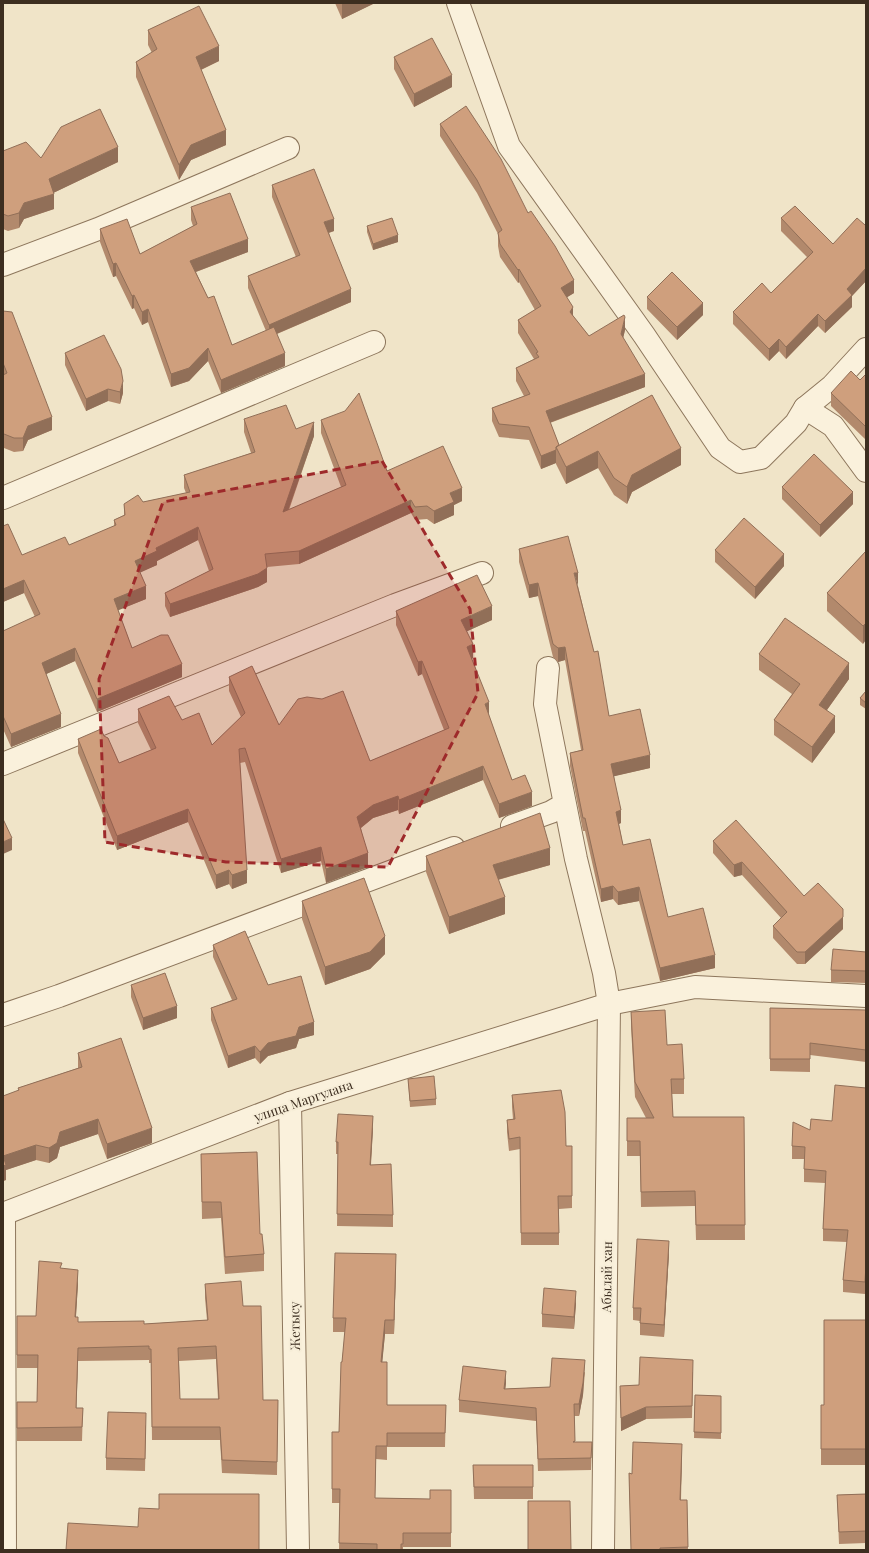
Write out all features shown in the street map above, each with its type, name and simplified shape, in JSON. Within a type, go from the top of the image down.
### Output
[{"type":"street","points":[[458,3],[509,146],[644,334],[720,448],[740,462],[760,458],[796,423],[805,408],[832,386],[866,349]]},
{"type":"street","points":[[3,265],[98,229],[288,148]]},
{"type":"street","points":[[3,498],[374,342]]},
{"type":"street","points":[[805,408],[833,426],[866,471]]},
{"type":"street","points":[[3,764],[396,605],[482,573]]},
{"type":"street","name":"Абылай хан","points":[[548,668],[545,704],[576,859],[604,973],[609,1004],[604,1550]]},
{"type":"street","points":[[492,834],[551,812],[565,804]]},
{"type":"street","points":[[3,1015],[59,996],[471,842]]},
{"type":"street","name":"улица Маргулана","points":[[4,1213],[290,1103],[609,1004],[695,987],[866,996]]},
{"type":"street","name":"Жетысу","points":[[290,1103],[298,1550]]},
{"type":"street","points":[[4,1213],[5,1550]]},
{"type":"highlighted area","points":[[382,461],[470,609],[478,693],[388,867],[226,862],[105,842],[99,679],[163,502]]},
{"type":"building","points":[[199,6],[219,46],[196,57],[226,130],[191,145],[179,165],[136,62],[157,49],[148,30]]},
{"type":"building","points":[[432,38],[452,75],[414,94],[394,57]]},
{"type":"building","points":[[466,106],[501,159],[528,213],[531,211],[555,246],[574,280],[561,288],[573,307],[570,312],[589,336],[624,315],[625,317],[621,334],[645,374],[546,411],[559,445],[556,447],[556,450],[541,456],[529,427],[499,424],[492,408],[530,394],[516,368],[539,357],[536,353],[538,352],[518,320],[541,306],[519,269],[518,270],[500,244],[498,233],[502,230],[477,180],[440,124]]},
{"type":"building","points":[[100,109],[118,147],[49,179],[54,194],[24,203],[19,213],[8,216],[3,214],[3,151],[26,142],[41,158],[61,127]]},
{"type":"building","points":[[314,169],[334,219],[324,222],[351,289],[269,325],[248,276],[300,255],[272,185]]},
{"type":"building","points":[[230,193],[248,239],[190,261],[208,298],[214,296],[232,345],[274,327],[285,353],[221,380],[208,348],[189,368],[171,374],[148,309],[142,312],[134,295],[132,296],[116,263],[113,264],[100,229],[127,219],[140,254],[197,224],[191,207]]},
{"type":"building","points":[[795,206],[833,244],[857,218],[866,225],[866,268],[847,289],[852,295],[825,321],[818,314],[786,347],[779,339],[769,349],[733,312],[762,283],[771,293],[813,252],[781,218]]},
{"type":"building","points":[[392,218],[398,235],[373,244],[367,226]]},
{"type":"building","points":[[672,272],[703,303],[677,327],[647,297]]},
{"type":"building","points":[[3,311],[12,312],[52,417],[28,426],[23,438],[14,438],[4,434],[3,435],[3,375],[7,373],[3,363]]},
{"type":"building","points":[[104,335],[121,369],[123,381],[120,392],[108,389],[86,399],[65,353]]},
{"type":"building","points":[[851,371],[860,380],[866,374],[866,427],[831,393]]},
{"type":"building","points":[[359,393],[387,471],[443,446],[462,488],[450,493],[454,502],[434,511],[427,506],[415,507],[411,500],[299,551],[265,554],[267,568],[258,574],[170,604],[165,593],[213,569],[198,527],[156,548],[157,551],[135,561],[146,586],[114,599],[132,648],[161,635],[168,635],[182,664],[97,699],[75,648],[42,663],[61,714],[11,734],[3,716],[3,631],[40,614],[24,580],[3,589],[3,526],[8,524],[22,555],[65,537],[69,545],[116,525],[114,520],[125,515],[124,504],[138,495],[143,502],[190,492],[184,475],[255,452],[244,419],[286,405],[296,429],[314,422],[283,512],[346,485],[321,420],[345,411]]},
{"type":"building","points":[[652,395],[681,448],[632,475],[627,487],[614,478],[598,451],[566,467],[556,447]]},
{"type":"building","points":[[814,454],[853,492],[820,525],[782,487]]},
{"type":"building","points":[[744,518],[784,554],[755,587],[715,550]]},
{"type":"building","points":[[568,536],[578,573],[574,573],[594,652],[598,651],[609,716],[640,709],[650,755],[611,764],[621,810],[616,812],[623,845],[650,839],[668,917],[703,908],[715,955],[660,968],[639,887],[618,892],[613,886],[601,889],[585,818],[583,818],[570,753],[583,750],[565,647],[558,648],[553,644],[538,583],[529,585],[519,549]]},
{"type":"building","points":[[866,551],[866,623],[863,626],[827,593]]},
{"type":"building","points":[[477,575],[492,606],[461,620],[473,644],[467,647],[489,702],[485,704],[512,780],[525,775],[532,792],[499,804],[483,766],[399,800],[398,796],[373,805],[357,817],[368,853],[326,869],[321,847],[281,859],[245,748],[239,749],[247,870],[232,875],[229,870],[216,875],[188,809],[117,836],[78,739],[101,729],[104,736],[108,738],[119,763],[156,748],[138,709],[169,696],[182,720],[199,713],[212,745],[245,713],[229,677],[252,666],[279,725],[298,699],[307,697],[322,699],[343,691],[370,761],[449,728],[422,661],[418,662],[396,611]]},
{"type":"building","points":[[785,618],[849,663],[819,705],[835,716],[812,747],[774,720],[800,684],[759,654]]},
{"type":"building","points":[[866,691],[866,703],[860,698]]},
{"type":"building","points":[[540,813],[550,848],[493,865],[505,897],[449,917],[426,856]]},
{"type":"building","points":[[3,819],[12,838],[3,842]]},
{"type":"building","points":[[736,820],[804,896],[818,883],[843,909],[843,917],[805,952],[797,952],[773,926],[787,912],[742,862],[734,865],[713,841]]},
{"type":"building","points":[[364,878],[385,936],[370,952],[325,967],[302,901]]},
{"type":"building","points":[[245,931],[268,985],[301,976],[314,1022],[299,1027],[296,1036],[268,1043],[260,1052],[255,1046],[228,1056],[211,1008],[237,999],[213,945]]},
{"type":"building","points":[[833,949],[866,952],[866,971],[831,970]]},
{"type":"building","points":[[165,973],[177,1006],[143,1018],[131,985]]},
{"type":"building","points":[[770,1008],[866,1010],[866,1050],[810,1043],[810,1059],[770,1059]]},
{"type":"building","points":[[665,1010],[667,1045],[682,1044],[684,1079],[671,1079],[673,1117],[744,1117],[745,1225],[696,1225],[695,1191],[641,1192],[640,1141],[627,1141],[627,1118],[654,1118],[635,1082],[631,1012]]},
{"type":"building","points":[[121,1038],[152,1128],[107,1144],[98,1119],[60,1132],[57,1143],[49,1148],[36,1145],[3,1156],[3,1096],[19,1090],[18,1088],[82,1067],[78,1053]]},
{"type":"building","points":[[434,1076],[436,1099],[410,1101],[408,1079]]},
{"type":"building","points":[[835,1085],[866,1088],[865,1282],[843,1280],[848,1230],[823,1229],[826,1171],[804,1169],[805,1147],[792,1146],[793,1122],[810,1130],[811,1119],[832,1121]]},
{"type":"building","points":[[561,1090],[565,1112],[566,1146],[572,1146],[572,1196],[558,1196],[559,1233],[521,1233],[520,1137],[509,1139],[507,1120],[515,1119],[512,1095]]},
{"type":"building","points":[[338,1114],[373,1116],[370,1165],[391,1164],[393,1215],[337,1214],[338,1142],[336,1142]]},
{"type":"building","points":[[257,1152],[260,1234],[262,1234],[264,1254],[225,1257],[221,1202],[202,1202],[201,1154]]},
{"type":"building","points":[[3,1156],[6,1165],[3,1166]]},
{"type":"building","points":[[637,1239],[669,1241],[664,1325],[640,1323],[641,1308],[633,1308]]},
{"type":"building","points":[[335,1253],[396,1254],[394,1320],[385,1320],[381,1362],[387,1362],[387,1405],[446,1405],[445,1433],[387,1433],[387,1446],[376,1446],[375,1498],[430,1499],[430,1490],[451,1490],[451,1533],[403,1533],[403,1544],[401,1544],[401,1550],[377,1550],[377,1544],[339,1543],[340,1489],[332,1489],[332,1432],[339,1432],[341,1362],[346,1318],[333,1318]]},
{"type":"building","points":[[39,1261],[62,1263],[60,1268],[78,1270],[75,1317],[78,1317],[78,1322],[144,1321],[144,1324],[208,1320],[205,1284],[241,1281],[243,1306],[261,1306],[263,1400],[278,1400],[277,1462],[222,1460],[220,1427],[152,1427],[151,1349],[149,1349],[149,1346],[78,1348],[76,1408],[83,1408],[82,1427],[17,1428],[17,1402],[37,1402],[38,1355],[17,1355],[17,1316],[36,1316]],"holes":[[[216,1346],[219,1399],[180,1399],[178,1348]]]},
{"type":"building","points":[[544,1288],[576,1291],[574,1317],[542,1314]]},
{"type":"building","points":[[824,1320],[866,1320],[866,1449],[821,1449],[821,1405],[824,1405]]},
{"type":"building","points":[[640,1357],[693,1360],[692,1406],[646,1407],[621,1418],[620,1386],[639,1385]]},
{"type":"building","points":[[552,1358],[585,1360],[579,1404],[574,1404],[575,1441],[573,1442],[592,1442],[591,1458],[538,1459],[536,1408],[459,1400],[463,1366],[506,1371],[504,1389],[550,1387]]},
{"type":"building","points":[[695,1395],[721,1396],[721,1433],[694,1432]]},
{"type":"building","points":[[108,1412],[146,1413],[145,1459],[106,1458]]},
{"type":"building","points":[[633,1442],[682,1444],[680,1500],[687,1500],[688,1547],[660,1548],[660,1550],[631,1550],[629,1473],[632,1474]]},
{"type":"building","points":[[473,1465],[533,1465],[533,1487],[474,1487]]},
{"type":"building","points":[[159,1494],[259,1494],[259,1550],[66,1550],[68,1523],[138,1527],[139,1508],[159,1509]]},
{"type":"building","points":[[866,1494],[866,1531],[839,1532],[837,1495]]},
{"type":"building","points":[[528,1501],[570,1501],[571,1550],[528,1550]]}]
